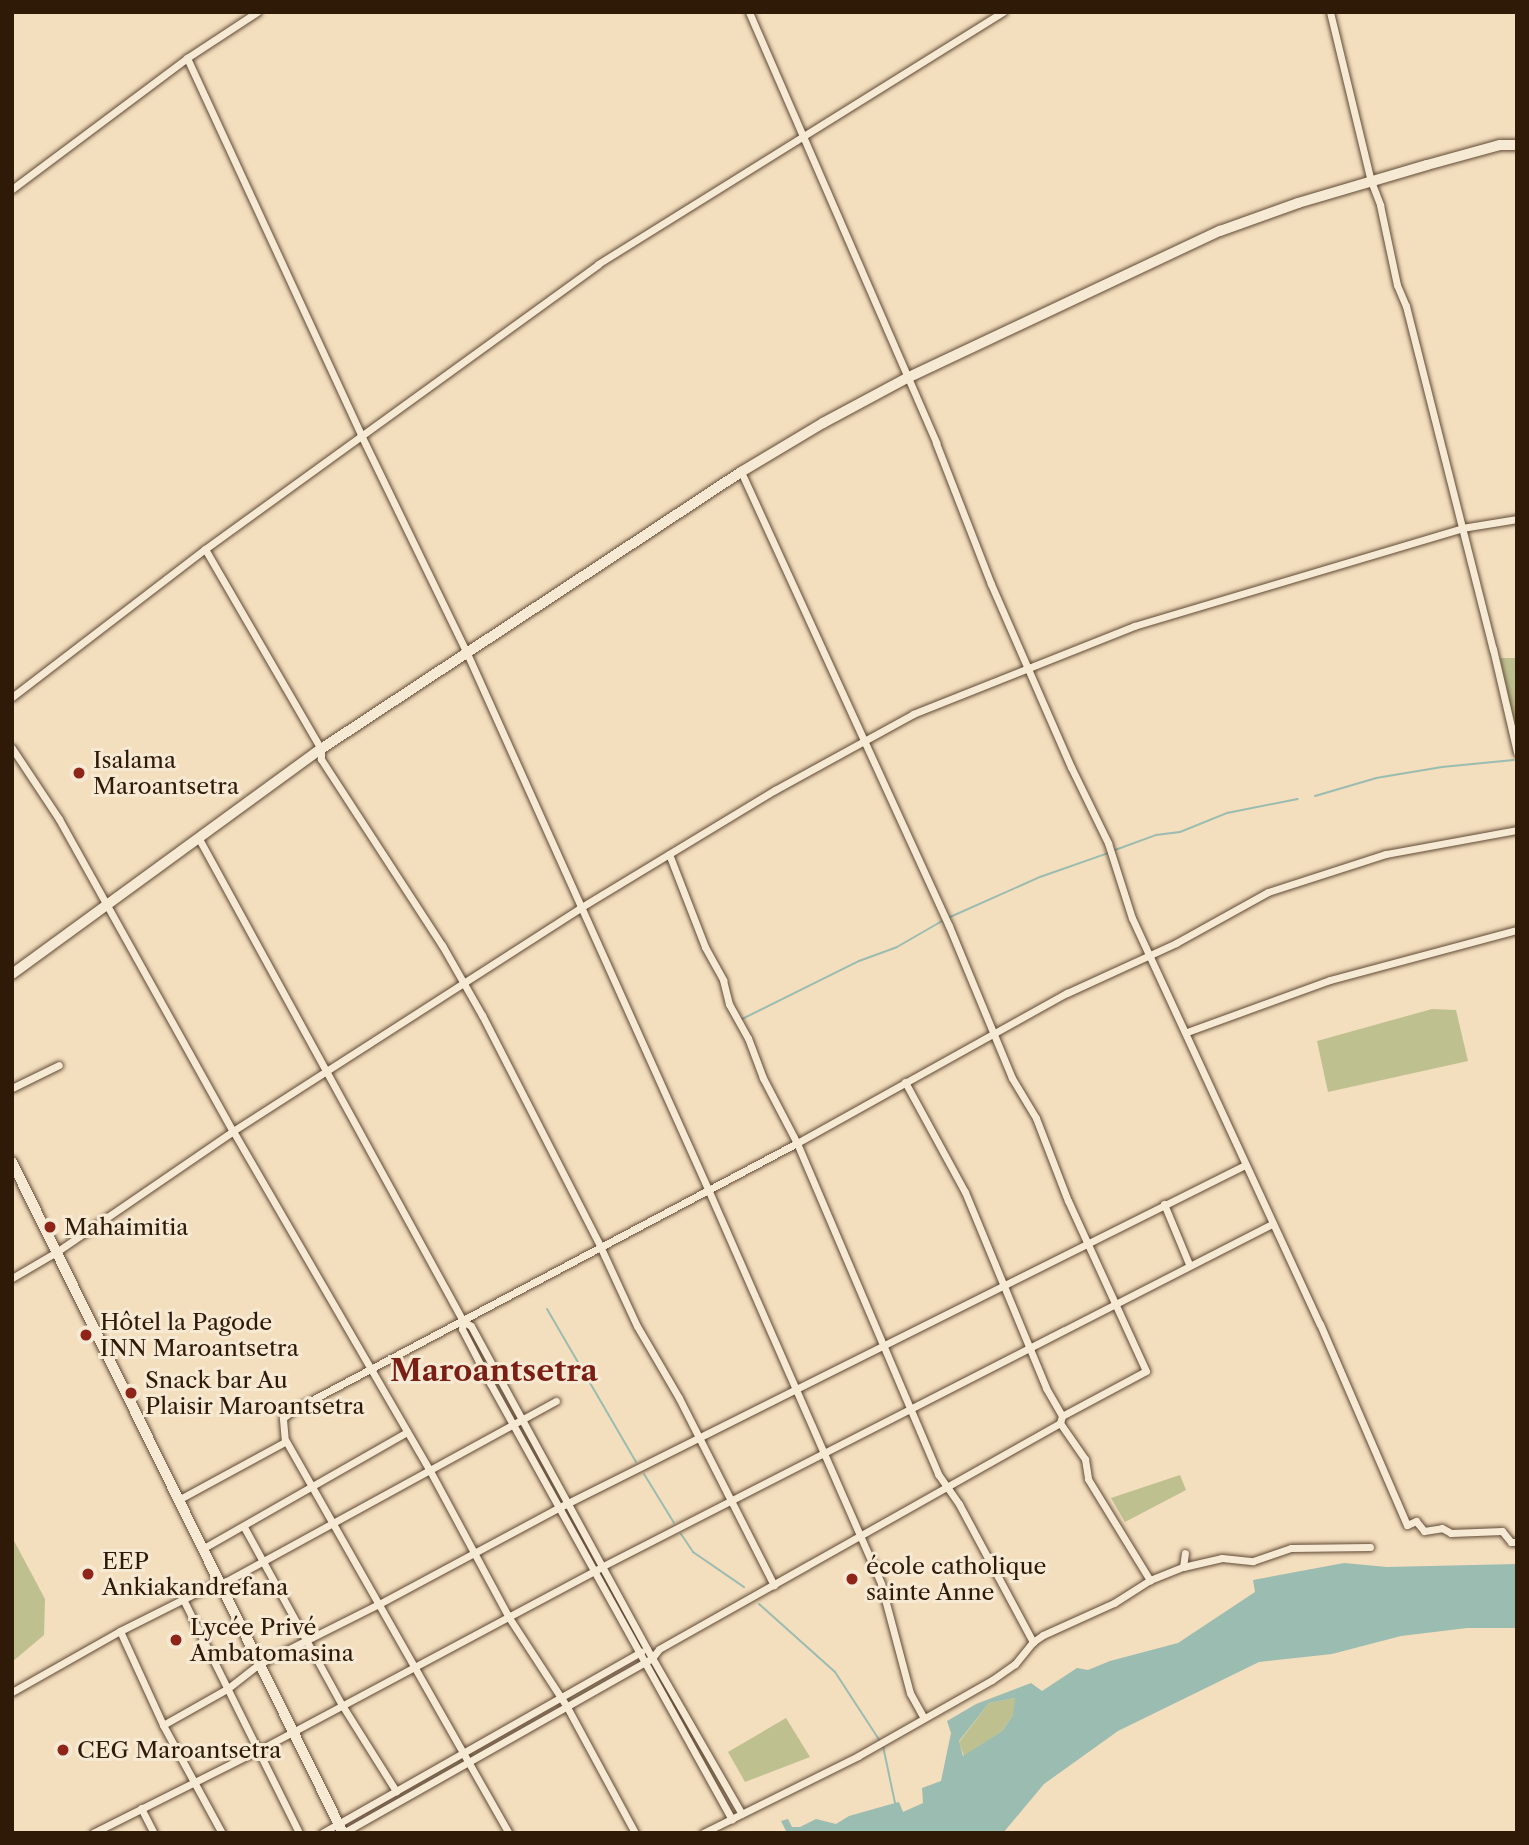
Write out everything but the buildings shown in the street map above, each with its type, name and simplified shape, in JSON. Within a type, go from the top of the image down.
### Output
[{"type":"street","points":[[12,189],[187,58],[257,12]]},
{"type":"street","points":[[749,12],[907,378],[991,584],[1071,767],[1108,843],[1132,918],[1320,1324],[1407,1525],[1416,1521],[1424,1531],[1442,1528],[1451,1533],[1502,1531],[1511,1542],[1517,1542]]},
{"type":"street","points":[[12,697],[205,549],[598,264],[801,135],[1003,12]]},
{"type":"street","points":[[1330,12],[1517,752]]},
{"type":"street","points":[[187,58],[361,435],[467,651],[708,1189],[887,1600],[910,1693],[923,1716]]},
{"type":"street","points":[[12,974],[321,749],[467,651],[741,472],[907,378],[1220,231],[1371,181],[1488,148],[1517,145]]},
{"type":"street","points":[[322,1833],[342,1830],[469,1763],[652,1658],[659,1649],[1146,1371],[1086,1242],[1036,1118],[1012,1078],[949,926],[741,472]]},
{"type":"street","points":[[12,1278],[58,1251],[233,1131],[580,908],[775,790],[915,713],[1134,626],[1462,528],[1517,519]]},
{"type":"street","points":[[205,549],[321,749],[321,759],[442,945],[600,1246],[637,1326],[774,1585]]},
{"type":"street","points":[[12,748],[48,800],[233,1131],[429,1469],[508,1616],[567,1707],[635,1833]]},
{"type":"street","points":[[509,1833],[417,1667],[286,1441],[282,1425],[287,1414],[797,1143],[1067,993],[1149,956],[1268,892],[1386,854],[1517,830]]},
{"type":"street","points":[[198,837],[463,1321],[471,1326],[652,1658],[742,1814]]},
{"type":"street","points":[[669,855],[705,947],[723,980],[729,1004],[748,1038],[763,1078],[797,1143],[947,1487],[960,1504],[1033,1642]]},
{"type":"street","points":[[1187,1032],[1330,980],[1517,930]]},
{"type":"street","points":[[12,1088],[59,1065]]},
{"type":"street","points":[[905,1082],[965,1192],[1061,1419],[1085,1459],[1088,1479],[1150,1580]]},
{"type":"street","points":[[12,1161],[342,1830]]},
{"type":"street","points":[[163,1725],[228,1689],[259,1664],[379,1605],[560,1507],[1086,1242],[1245,1165]]},
{"type":"street","points":[[1164,1204],[1189,1264]]},
{"type":"street","points":[[93,1833],[259,1751],[594,1570],[1272,1224]]},
{"type":"street","points":[[463,1321],[462,1329],[732,1819]]},
{"type":"street","points":[[12,1692],[120,1631],[219,1583],[556,1401]]},
{"type":"street","points":[[202,1549],[407,1432]]},
{"type":"street","points":[[178,1500],[286,1441]]},
{"type":"street","points":[[244,1527],[342,1705],[397,1791]]},
{"type":"street","points":[[703,1833],[877,1745],[923,1716],[1007,1670],[1023,1657],[1033,1642],[1114,1602],[1150,1580],[1212,1559],[1253,1561],[1291,1548],[1370,1547]]},
{"type":"street","points":[[1183,1567],[1185,1553]]},
{"type":"street","points":[[183,1599],[299,1833]]},
{"type":"street","points":[[120,1631],[163,1725],[222,1833]]},
{"type":"street","points":[[342,1830],[397,1791],[561,1697],[639,1653],[648,1649],[659,1649]]},
{"type":"street","points":[[141,1808],[154,1833]]},
{"type":"green space","points":[[1500,658],[1517,658],[1517,734],[1516,731]]},
{"type":"green space","points":[[1432,1009],[1456,1010],[1468,1061],[1328,1092],[1317,1041]]},
{"type":"green space","points":[[1180,1475],[1186,1490],[1125,1522],[1111,1498]]},
{"type":"green space","points":[[12,1537],[45,1599],[44,1635],[12,1662]]},
{"type":"green space","points":[[1015,1698],[1017,1703],[1013,1715],[1002,1731],[964,1756],[959,1742],[989,1703]]},
{"type":"green space","points":[[786,1718],[810,1757],[745,1782],[728,1752]]},
{"type":"water","points":[[1344,1563],[1387,1567],[1517,1564],[1517,1628],[1467,1628],[1401,1636],[1332,1654],[1259,1662],[1118,1731],[1044,1784],[1003,1833],[781,1833],[786,1831],[781,1821],[788,1819],[792,1827],[800,1827],[816,1819],[836,1824],[849,1816],[899,1802],[903,1812],[923,1803],[922,1788],[941,1781],[951,1733],[947,1721],[976,1704],[1031,1683],[1042,1691],[1077,1668],[1088,1670],[1110,1661],[1178,1643],[1255,1592],[1253,1580]],"holes":[[[1015,1698],[1013,1715],[1002,1731],[963,1756],[959,1741],[989,1703]]]},
{"type":"waterway","points":[[1315,796],[1376,778],[1442,767],[1514,760]]},
{"type":"waterway","points":[[1115,850],[1156,835],[1180,832],[1227,813],[1298,799]]},
{"type":"waterway","points":[[950,917],[1040,877],[1108,853]]},
{"type":"waterway","points":[[740,1020],[859,961],[897,947],[942,921]]},
{"type":"waterway","points":[[547,1309],[636,1462]]},
{"type":"waterway","points":[[644,1474],[674,1523]]},
{"type":"waterway","points":[[681,1534],[693,1552],[744,1587]]},
{"type":"waterway","points":[[759,1604],[835,1672],[880,1741]]},
{"type":"waterway","points":[[883,1746],[895,1803]]},
{"type":"place","name":"Isalama Maroantsetra","points":[[79,773]]},
{"type":"place","name":"Mahaimitia","points":[[50,1227]]},
{"type":"place","name":"Hôtel la Pagode INN Maroantsetra","points":[[86,1335]]},
{"type":"place","name":"Snack bar Au Plaisir Maroantsetra","points":[[131,1393]]},
{"type":"place","name":"EEP Ankiakandrefana","points":[[88,1574]]},
{"type":"place","name":"école catholique sainte Anne","points":[[852,1579]]},
{"type":"place","name":"Lycée Privé Ambatomasina","points":[[176,1640]]},
{"type":"place","name":"CEG Maroantsetra","points":[[63,1750]]},
{"type":"district","name":"Maroantsetra","points":[[494,1371]]}]
